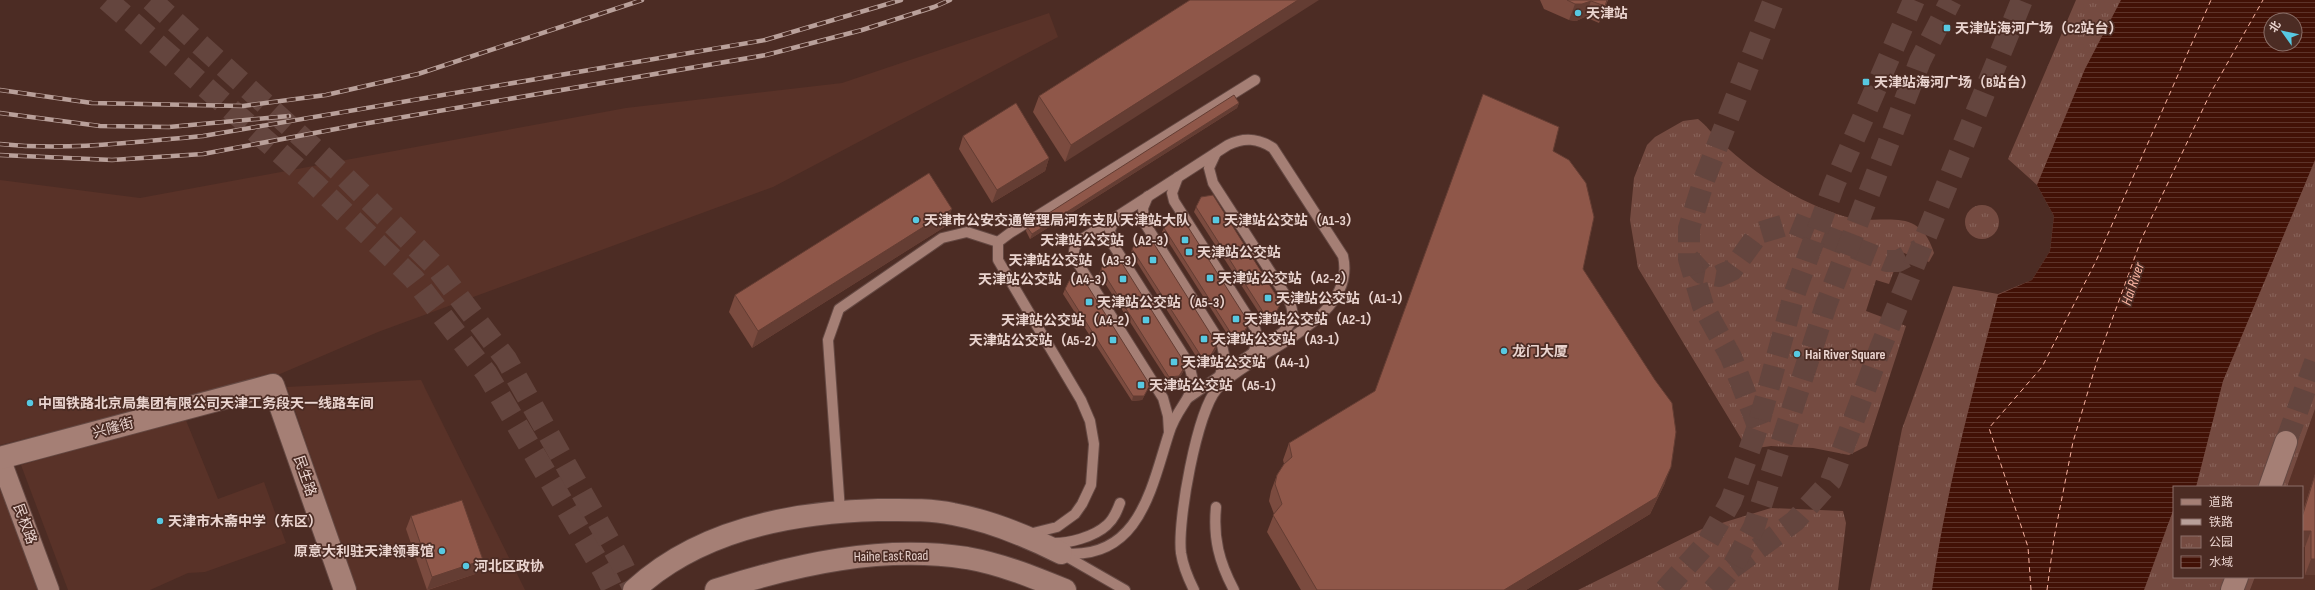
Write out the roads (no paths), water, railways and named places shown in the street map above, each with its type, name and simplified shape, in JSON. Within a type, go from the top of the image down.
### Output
[{"type":"main road","name":"兴隆街","points":[[0,458],[273,385]]},
{"type":"main road","name":"民生路","points":[[273,385],[345,590]]},
{"type":"main road","points":[[2270,486],[2286,442]]},
{"type":"main road","points":[[634,590],[653,573],[683,553],[736,532],[800,516],[840,511],[896,510],[952,514],[981,521],[1032,539],[1061,553]]},
{"type":"main road","name":"Haihe East Road","points":[[716,590],[768,574],[824,561],[848,557],[908,554],[967,558],[999,565],[1065,590]]},
{"type":"main road","points":[[2232,590],[2237,578]]},
{"type":"street","name":"民权路","points":[[0,458],[50,590]]},
{"type":"lane","points":[[998,242],[1010,233],[1255,80]]},
{"type":"lane","points":[[1169,432],[1168,416],[1162,398],[1073,254],[1074,248],[1082,239],[1216,153],[1238,141],[1245,139],[1259,141],[1273,148],[1343,256],[1345,263],[1341,285],[1326,311],[1306,328],[1224,384],[1208,402],[1202,422],[1181,521],[1182,554],[1194,590]]},
{"type":"lane","points":[[1185,400],[1289,326],[1294,314],[1292,306],[1213,183],[1209,168],[1216,153]]},
{"type":"lane","points":[[1179,177],[1172,193],[1174,201],[1254,328],[1258,340],[1253,353]]},
{"type":"lane","points":[[1148,196],[1143,208],[1144,222],[1222,345],[1225,359],[1220,375]]},
{"type":"lane","points":[[1061,553],[1075,555],[1088,553],[1110,544],[1130,529],[1141,514],[1149,497],[1169,432],[1179,408],[1192,388],[1192,371],[1112,243],[1110,230],[1116,217]]},
{"type":"lane","points":[[840,511],[828,340],[839,309],[942,238],[967,232],[998,242]]},
{"type":"lane","points":[[998,242],[998,260],[1083,404],[1090,420],[1094,444],[1091,485],[1082,504],[1075,514],[1057,527],[1032,539]]},
{"type":"lane","points":[[1032,539],[1070,541],[1095,533],[1107,525],[1120,503]]},
{"type":"lane","points":[[1216,507],[1214,528],[1217,551],[1223,569],[1234,590]]},
{"type":"lane","points":[[1061,553],[1125,590]]},
{"type":"water","name":"Hai River","points":[[2121,0],[2315,0],[2315,160],[2223,381],[2196,486],[2173,486],[2173,511],[2144,590],[1932,590],[1952,478],[1998,295],[2032,280],[2050,251],[2054,216],[2037,185],[2085,69]]},
{"type":"tunnel","points":[[107,0],[314,183],[414,279],[487,374],[604,572],[613,590]]},
{"type":"tunnel","points":[[151,0],[340,172],[436,267],[506,359],[622,564],[634,590]]},
{"type":"tunnel","points":[[1758,426],[1731,357],[1703,306],[1689,259],[1689,228],[1704,180],[1774,0]]},
{"type":"tunnel","points":[[1665,590],[1707,543],[1731,501],[1758,426],[1794,295],[1834,185],[1914,0]]},
{"type":"tunnel","points":[[1713,590],[1732,568],[1754,527],[1826,305],[1920,61],[1951,0]]},
{"type":"tunnel","points":[[1732,568],[1795,521],[1831,481],[1880,349],[2022,0]]},
{"type":"tunnel","points":[[1689,259],[1702,273],[1719,276],[1732,270],[1759,233],[1792,223],[1887,261],[1898,261],[1919,250]]},
{"type":"tunnel","points":[[2286,442],[2315,362]]},
{"type":"railway","points":[[0,90],[92,103],[243,106],[326,95],[418,74],[642,0]]},
{"type":"railway","points":[[0,144],[51,147],[102,145],[203,136],[765,40],[901,0]]},
{"type":"railway","points":[[0,155],[112,160],[203,154],[357,125],[766,55],[862,30],[934,7],[950,0]]},
{"type":"railway","points":[[0,113],[100,126],[169,127],[289,116]]},
{"type":"place","name":"天津站","points":[[1578,13]]},
{"type":"place","name":"天津站海河广场（C2站台）","points":[[1947,28]]},
{"type":"place","name":"天津站海河广场（B站台）","points":[[1866,82]]},
{"type":"place","name":"天津市公安交通管理局河东支队天津站大队","points":[[916,220]]},
{"type":"place","name":"天津站公交站（A1-3）","points":[[1216,220]]},
{"type":"place","name":"天津站公交站（A2-3）","points":[[1185,240]]},
{"type":"place","name":"天津站公交站","points":[[1189,252]]},
{"type":"place","name":"天津站公交站（A3-3）","points":[[1153,260]]},
{"type":"place","name":"天津站公交站（A2-2）","points":[[1210,278]]},
{"type":"place","name":"天津站公交站（A4-3）","points":[[1123,279]]},
{"type":"place","name":"天津站公交站（A1-1）","points":[[1268,298]]},
{"type":"place","name":"天津站公交站（A5-3）","points":[[1089,302]]},
{"type":"place","name":"天津站公交站（A2-1）","points":[[1236,319]]},
{"type":"place","name":"天津站公交站（A4-2）","points":[[1146,320]]},
{"type":"place","name":"天津站公交站（A3-1）","points":[[1204,339]]},
{"type":"place","name":"天津站公交站（A5-2）","points":[[1113,340]]},
{"type":"place","name":"龙门大厦","points":[[1504,351]]},
{"type":"place","name":"Hai River Square","points":[[1797,354]]},
{"type":"place","name":"天津站公交站（A4-1）","points":[[1174,362]]},
{"type":"place","name":"天津站公交站（A5-1）","points":[[1141,385]]},
{"type":"place","name":"中国铁路北京局集团有限公司天津工务段天一线路车间","points":[[30,403]]},
{"type":"place","name":"天津市木斋中学（东区）","points":[[160,521]]},
{"type":"place","name":"原意大利驻天津领事馆","points":[[442,551]]},
{"type":"place","name":"河北区政协","points":[[466,566]]}]
